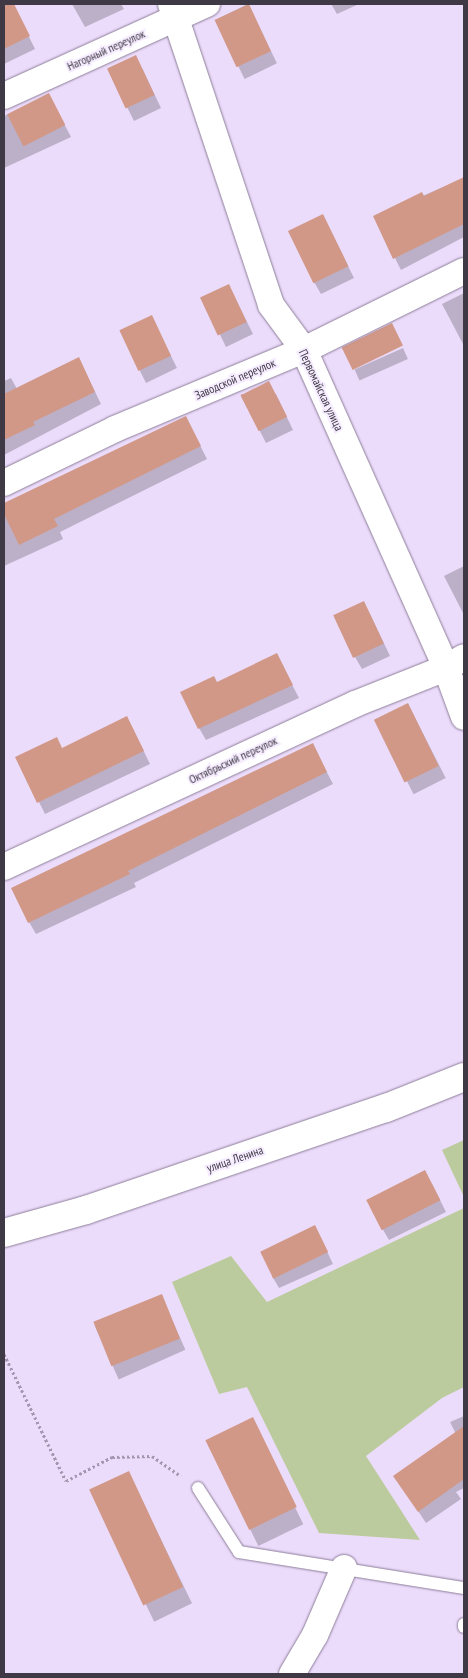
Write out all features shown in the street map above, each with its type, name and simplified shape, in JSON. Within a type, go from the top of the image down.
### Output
[{"type":"main road","name":"улица Ленина","points":[[4,1233],[105,1204],[386,1108],[464,1077]]},
{"type":"street","name":"Нагорный переулок","points":[[4,96],[173,11],[207,4]]},
{"type":"street","name":"Первомайская улица","points":[[173,11],[260,277],[271,305],[304,350],[455,662],[464,717]]},
{"type":"street","name":"Заводской переулок","points":[[4,483],[115,429],[304,350],[464,271]]},
{"type":"street","name":"Октябрьский переулок","points":[[4,867],[355,704],[455,662]]},
{"type":"street","points":[[292,1674],[315,1635],[344,1568]]},
{"type":"lane","points":[[198,1488],[239,1552],[464,1588]]},
{"type":"path","points":[[4,1354],[66,1481],[112,1456],[152,1456],[198,1488]]},
{"type":"green space","points":[[464,1140],[464,1197],[442,1150]]},
{"type":"green space","points":[[464,1208],[464,1387],[442,1398],[366,1456],[420,1540],[319,1533],[247,1387],[219,1394],[172,1282],[231,1256],[267,1302]]},
{"type":"building","points":[[4,4],[14,4],[30,36],[4,49]]},
{"type":"building","points":[[249,4],[271,51],[237,67],[215,20]]},
{"type":"building","points":[[136,55],[155,95],[126,108],[107,69]]},
{"type":"building","points":[[49,93],[65,125],[23,146],[7,114]]},
{"type":"building","points":[[464,177],[464,224],[393,259],[373,216],[422,192],[424,196]]},
{"type":"building","points":[[323,214],[348,266],[313,283],[288,231]]},
{"type":"building","points":[[229,284],[247,322],[218,336],[200,298]]},
{"type":"building","points":[[152,315],[171,356],[138,371],[119,330]]},
{"type":"building","points":[[392,323],[403,345],[353,370],[342,348]]},
{"type":"building","points":[[79,357],[95,392],[33,422],[35,425],[4,440],[4,394]]},
{"type":"building","points":[[269,381],[287,417],[259,431],[240,396]]},
{"type":"building","points":[[186,416],[201,446],[54,519],[58,526],[19,545],[4,514],[4,503]]},
{"type":"building","points":[[364,601],[384,644],[353,658],[333,615]]},
{"type":"building","points":[[277,653],[293,685],[198,729],[180,692],[214,676],[217,682]]},
{"type":"building","points":[[408,703],[439,766],[405,783],[374,720]]},
{"type":"building","points":[[127,716],[144,751],[37,803],[15,757],[57,737],[62,748]]},
{"type":"building","points":[[313,743],[327,772],[128,871],[130,874],[28,923],[11,888]]},
{"type":"building","points":[[425,1170],[440,1200],[382,1230],[366,1200]]},
{"type":"building","points":[[315,1225],[328,1252],[273,1279],[260,1252]]},
{"type":"building","points":[[162,1294],[180,1339],[111,1366],[93,1322]]},
{"type":"building","points":[[253,1417],[297,1507],[249,1530],[205,1440]]},
{"type":"building","points":[[464,1426],[464,1479],[418,1512],[393,1476]]},
{"type":"building","points":[[129,1471],[183,1587],[143,1606],[89,1490]]}]
